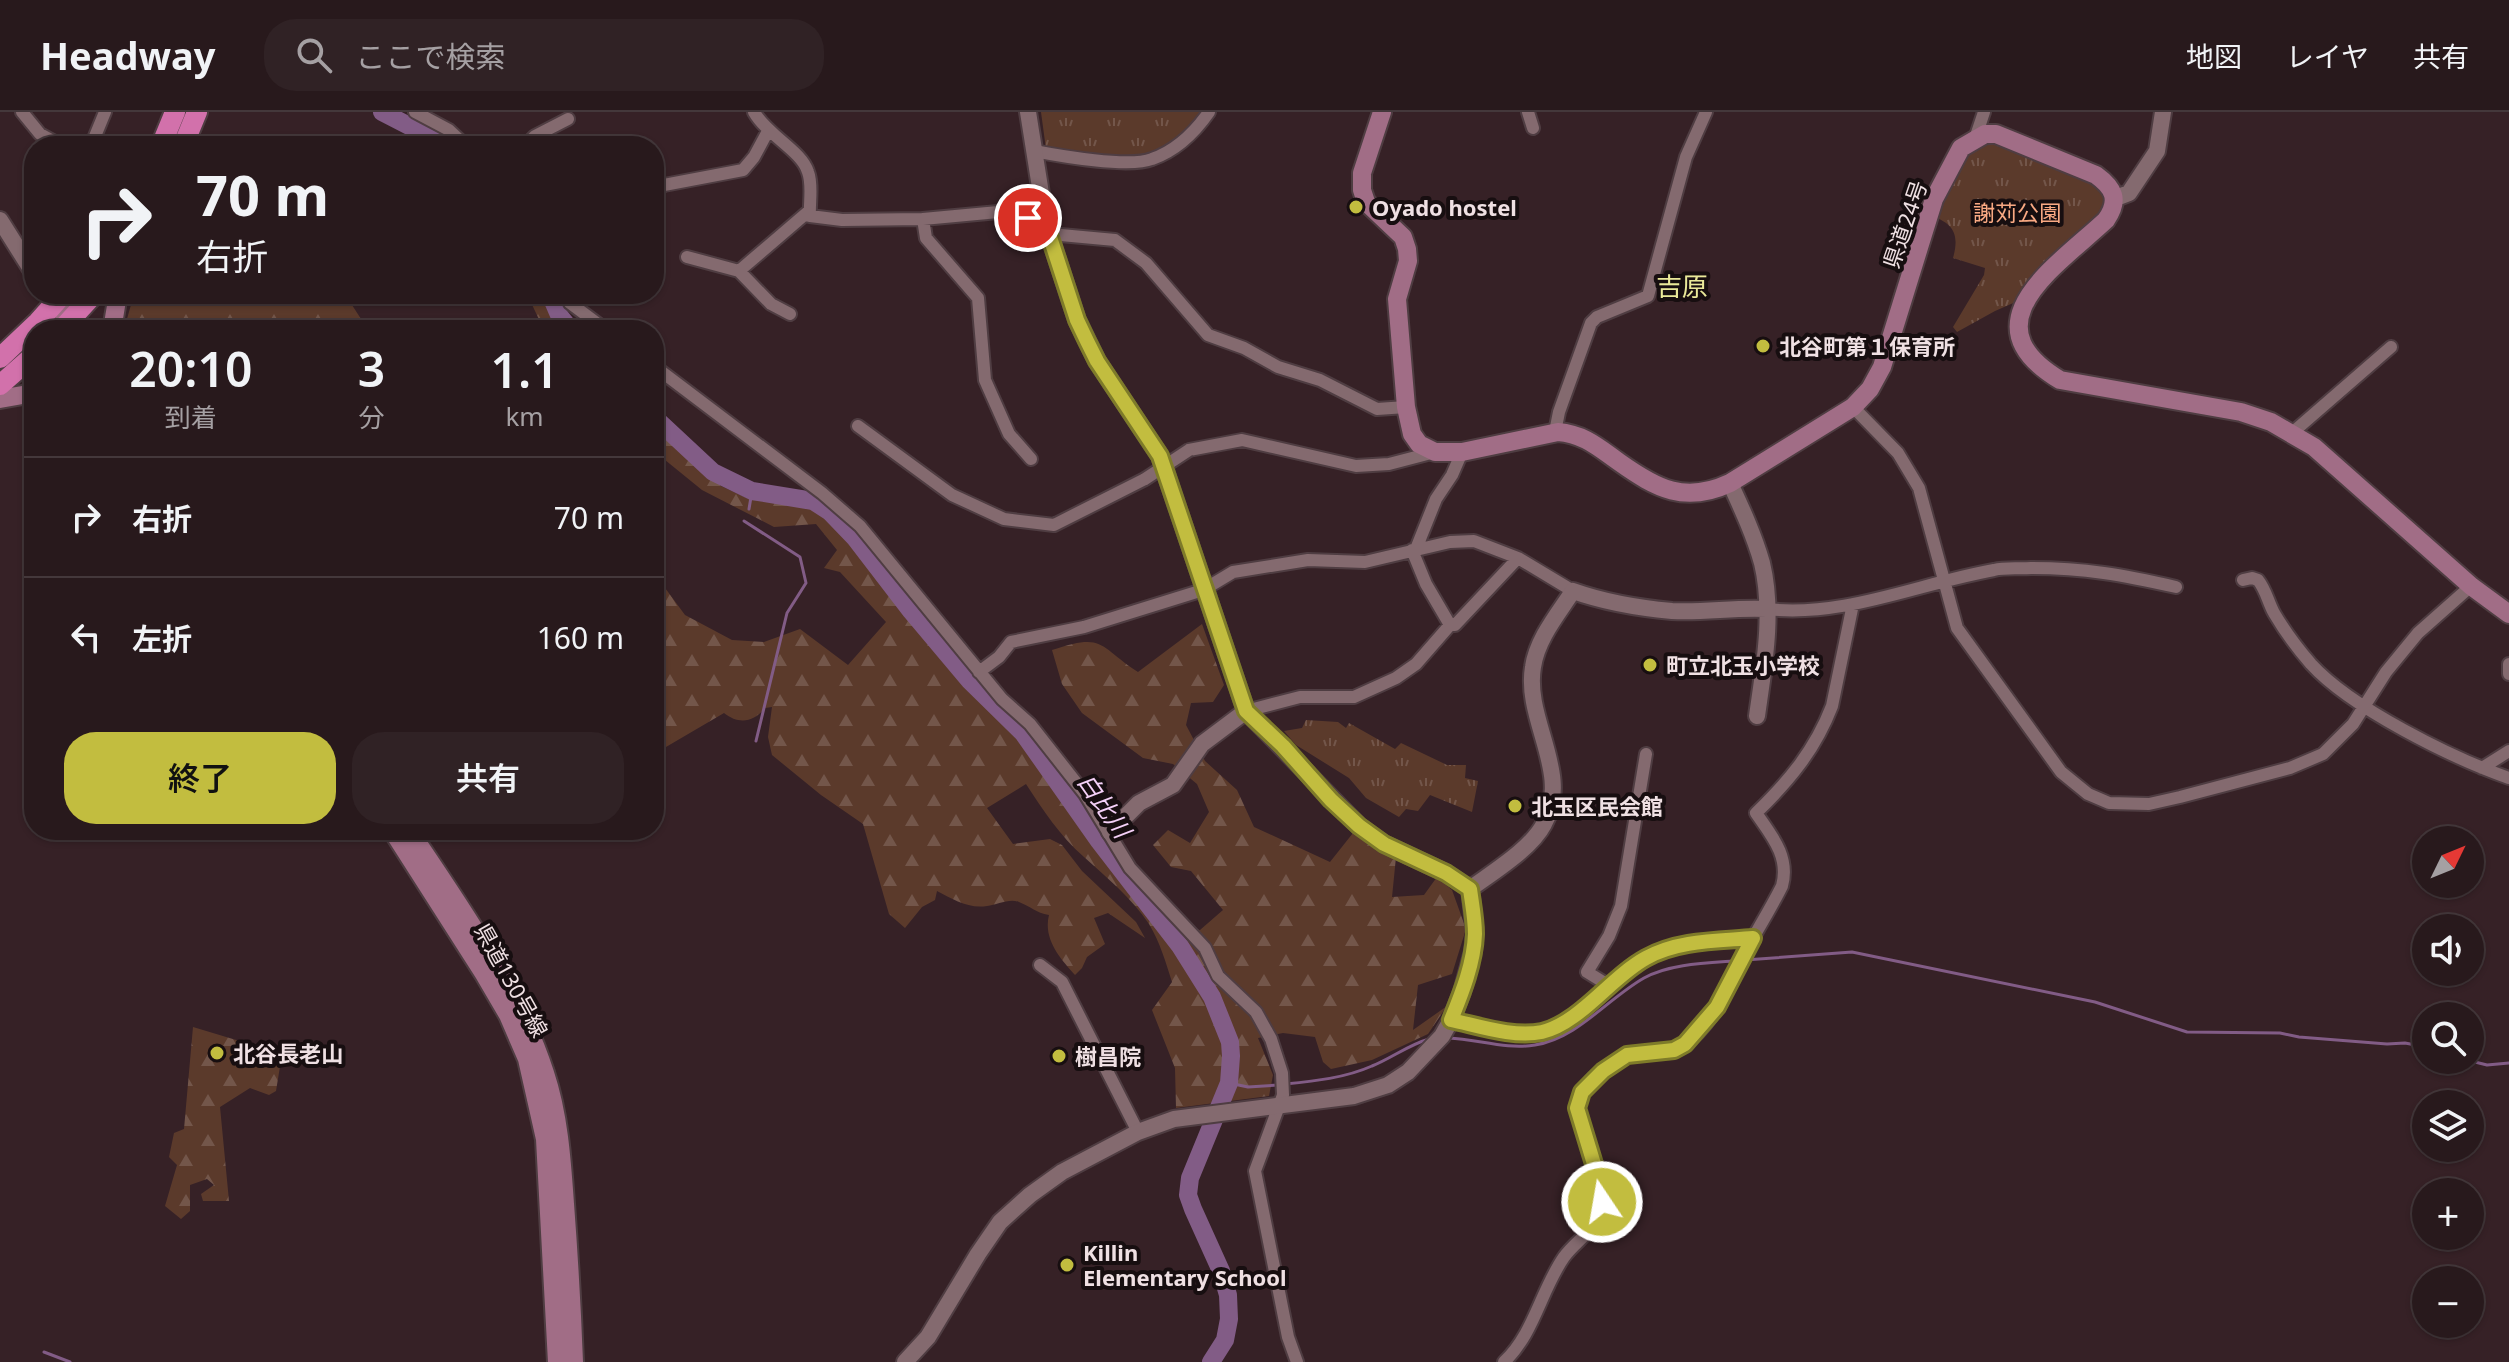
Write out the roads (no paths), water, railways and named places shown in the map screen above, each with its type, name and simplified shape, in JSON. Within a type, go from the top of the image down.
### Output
[{"type":"highway","points":[[165,136],[175,112]]},
{"type":"highway","points":[[187,136],[197,112]]},
{"type":"highway","points":[[34,320],[49,304]]},
{"type":"highway","points":[[74,320],[86,304]]},
{"type":"highway","points":[[0,358],[24,331]]},
{"type":"highway","points":[[0,385],[24,364]]},
{"type":"main road","points":[[1382,112],[1362,173],[1362,190],[1366,202],[1403,237],[1407,249],[1408,261],[1397,299],[1406,407],[1412,434],[1419,444],[1435,452]]},
{"type":"main road","points":[[1975,139],[1985,134],[1996,134],[2084,170],[2110,185],[2116,198],[2106,220],[2035,287],[2023,303],[2019,336],[2027,352],[2042,369],[2060,380],[2241,412],[2292,433],[2314,447],[2471,586],[2509,614]]},
{"type":"main road","name":"県道24号","points":[[1435,452],[1462,452],[1567,432],[1586,438],[1646,479],[1679,492],[1689,495],[1710,492],[1730,483],[1853,407],[1870,389],[1882,367],[1934,199],[1961,148],[1975,139]]},
{"type":"main road","points":[[0,399],[24,395]]},
{"type":"main road","name":"県道130号線","points":[[398,840],[484,974],[508,1015],[527,1059],[545,1139],[557,1362]]},
{"type":"main road","name":"県道130号線","points":[[415,840],[497,966],[530,1032],[546,1076],[564,1183],[574,1362]]},
{"type":"street","points":[[22,112],[44,136]]},
{"type":"street","points":[[95,136],[105,112]]},
{"type":"street","points":[[415,112],[455,136]]},
{"type":"street","points":[[754,112],[768,131],[803,162],[809,174],[810,216],[842,220],[923,219],[1009,211],[1048,230],[1115,240],[1146,263],[1208,335],[1244,348],[1278,367],[1320,380],[1377,409],[1406,407]]},
{"type":"street","points":[[905,1362],[928,1337],[1000,1222],[1062,1172],[1138,1132],[1174,1119],[1232,1112],[1282,1100],[1354,1096],[1397,1080],[1408,1072],[1435,1046],[1450,1024],[1462,992],[1475,933],[1470,889],[1446,873],[1384,844],[1359,826],[1246,711],[1160,456],[1090,347],[1077,320],[1048,230],[1028,112]]},
{"type":"street","points":[[1034,151],[1080,159],[1140,162],[1152,159],[1187,137],[1209,112]]},
{"type":"street","points":[[1528,112],[1533,128]]},
{"type":"street","points":[[1555,432],[1559,412],[1591,323],[1597,317],[1648,296],[1686,157],[1706,112]]},
{"type":"street","points":[[1975,139],[1984,112]]},
{"type":"street","points":[[2116,198],[2129,193],[2157,151],[2163,112]]},
{"type":"street","points":[[535,136],[568,119]]},
{"type":"street","points":[[664,185],[743,170],[768,131]]},
{"type":"street","points":[[739,271],[809,211]]},
{"type":"street","points":[[923,219],[926,238],[978,298],[985,380],[1009,434],[1031,459]]},
{"type":"street","points":[[0,220],[24,258]]},
{"type":"street","points":[[687,257],[739,271],[771,304],[790,314]]},
{"type":"street","points":[[571,304],[593,320]]},
{"type":"street","points":[[2292,433],[2391,347]]},
{"type":"street","points":[[664,374],[822,493],[860,526],[1002,699],[1030,724],[1085,794],[1130,868],[1205,948],[1218,976],[1256,1012],[1271,1039],[1282,1073],[1282,1100],[1255,1171],[1288,1337],[1297,1362]]},
{"type":"street","points":[[1853,407],[1898,453],[1919,488],[1957,628],[2061,772],[2088,794],[2109,803],[2149,804],[2308,762],[2337,742],[2366,707],[2386,672],[2405,648],[2471,586]]},
{"type":"street","points":[[858,426],[952,495],[1004,519],[1054,525],[1145,479],[1189,450],[1242,440],[1356,466],[1389,464],[1435,452]]},
{"type":"street","points":[[1450,625],[1426,584],[1414,550],[1436,499],[1462,452]]},
{"type":"street","points":[[1730,483],[1762,565],[1767,609],[1766,640],[1757,716]]},
{"type":"street","points":[[979,672],[999,657],[1011,642],[1084,627],[1203,590],[1233,572],[1308,560],[1365,562],[1450,542],[1474,541],[1518,558],[1573,591],[1597,599],[1672,611],[1744,608],[1784,611],[1853,604],[1997,569],[2073,568],[2176,587]]},
{"type":"street","points":[[1110,832],[1139,803],[1173,785],[1202,744],[1246,711],[1300,697],[1354,697],[1396,678],[1416,664],[1450,625],[1455,625],[1518,558]]},
{"type":"street","points":[[2243,580],[2258,580],[2275,614],[2311,663],[2332,684],[2366,707],[2482,768],[2509,778]]},
{"type":"street","points":[[1470,889],[1537,835],[1551,808],[1554,780],[1532,694],[1533,667],[1548,629],[1573,591]]},
{"type":"street","points":[[1504,1362],[1523,1337],[1565,1256],[1595,1225],[1601,1214],[1601,1187],[1577,1108],[1582,1092],[1603,1071],[1627,1055],[1674,1050],[1685,1044],[1717,1007],[1774,903],[1786,873],[1779,851],[1756,813],[1802,764],[1826,722],[1853,604]]},
{"type":"street","points":[[2509,664],[2509,674]]},
{"type":"street","points":[[2482,768],[2509,751]]},
{"type":"street","points":[[1608,985],[1587,972],[1609,936],[1621,906],[1646,754]]},
{"type":"street","points":[[1450,1024],[1527,1033],[1547,1031],[1568,1019],[1637,963],[1661,951],[1697,942],[1753,938]]},
{"type":"street","points":[[1040,965],[1062,982],[1138,1132]]},
{"type":"waterway","name":"白比川","points":[[382,112],[429,136]]},
{"type":"waterway","name":"白比川","points":[[554,304],[563,320]]},
{"type":"waterway","name":"白比川","points":[[664,426],[713,472],[752,491],[813,501],[830,512],[855,538],[969,680],[1023,733],[1099,841],[1180,946],[1212,997],[1230,1042],[1229,1083],[1190,1178],[1188,1195],[1221,1271],[1228,1295],[1229,1319],[1225,1340],[1211,1362]]},
{"type":"waterway","points":[[749,509],[752,491]]},
{"type":"waterway","points":[[744,521],[800,557],[806,583],[787,613],[756,741]]},
{"type":"waterway","points":[[1745,960],[1852,952],[2095,1002],[2187,1032],[2280,1033],[2412,1044]]},
{"type":"waterway","points":[[1449,1038],[1513,1046],[1551,1041],[1579,1026],[1630,987],[1654,973],[1688,965],[1734,961]]},
{"type":"waterway","points":[[1285,1084],[1351,1073],[1429,1039]]},
{"type":"waterway","points":[[2484,1064],[2509,1063]]},
{"type":"waterway","points":[[1229,1083],[1248,1087],[1278,1085]]},
{"type":"waterway","points":[[44,1352],[70,1362]]},
{"type":"place","name":"Oyado hostel","points":[[1356,207]]},
{"type":"place","name":"北谷町第１保育所","points":[[1763,346]]},
{"type":"place","name":"町立北玉小学校","points":[[1650,665]]},
{"type":"place","name":"北玉区民会館","points":[[1515,806]]},
{"type":"place","name":"北谷長老山","points":[[217,1053]]},
{"type":"place","name":"樹昌院","points":[[1059,1056]]},
{"type":"place","name":"Killin Elementary School","points":[[1067,1265]]},
{"type":"district","name":"吉原","points":[[1682,286]]},
{"type":"park label","name":"謝苅公園","points":[[2017,212]]}]
